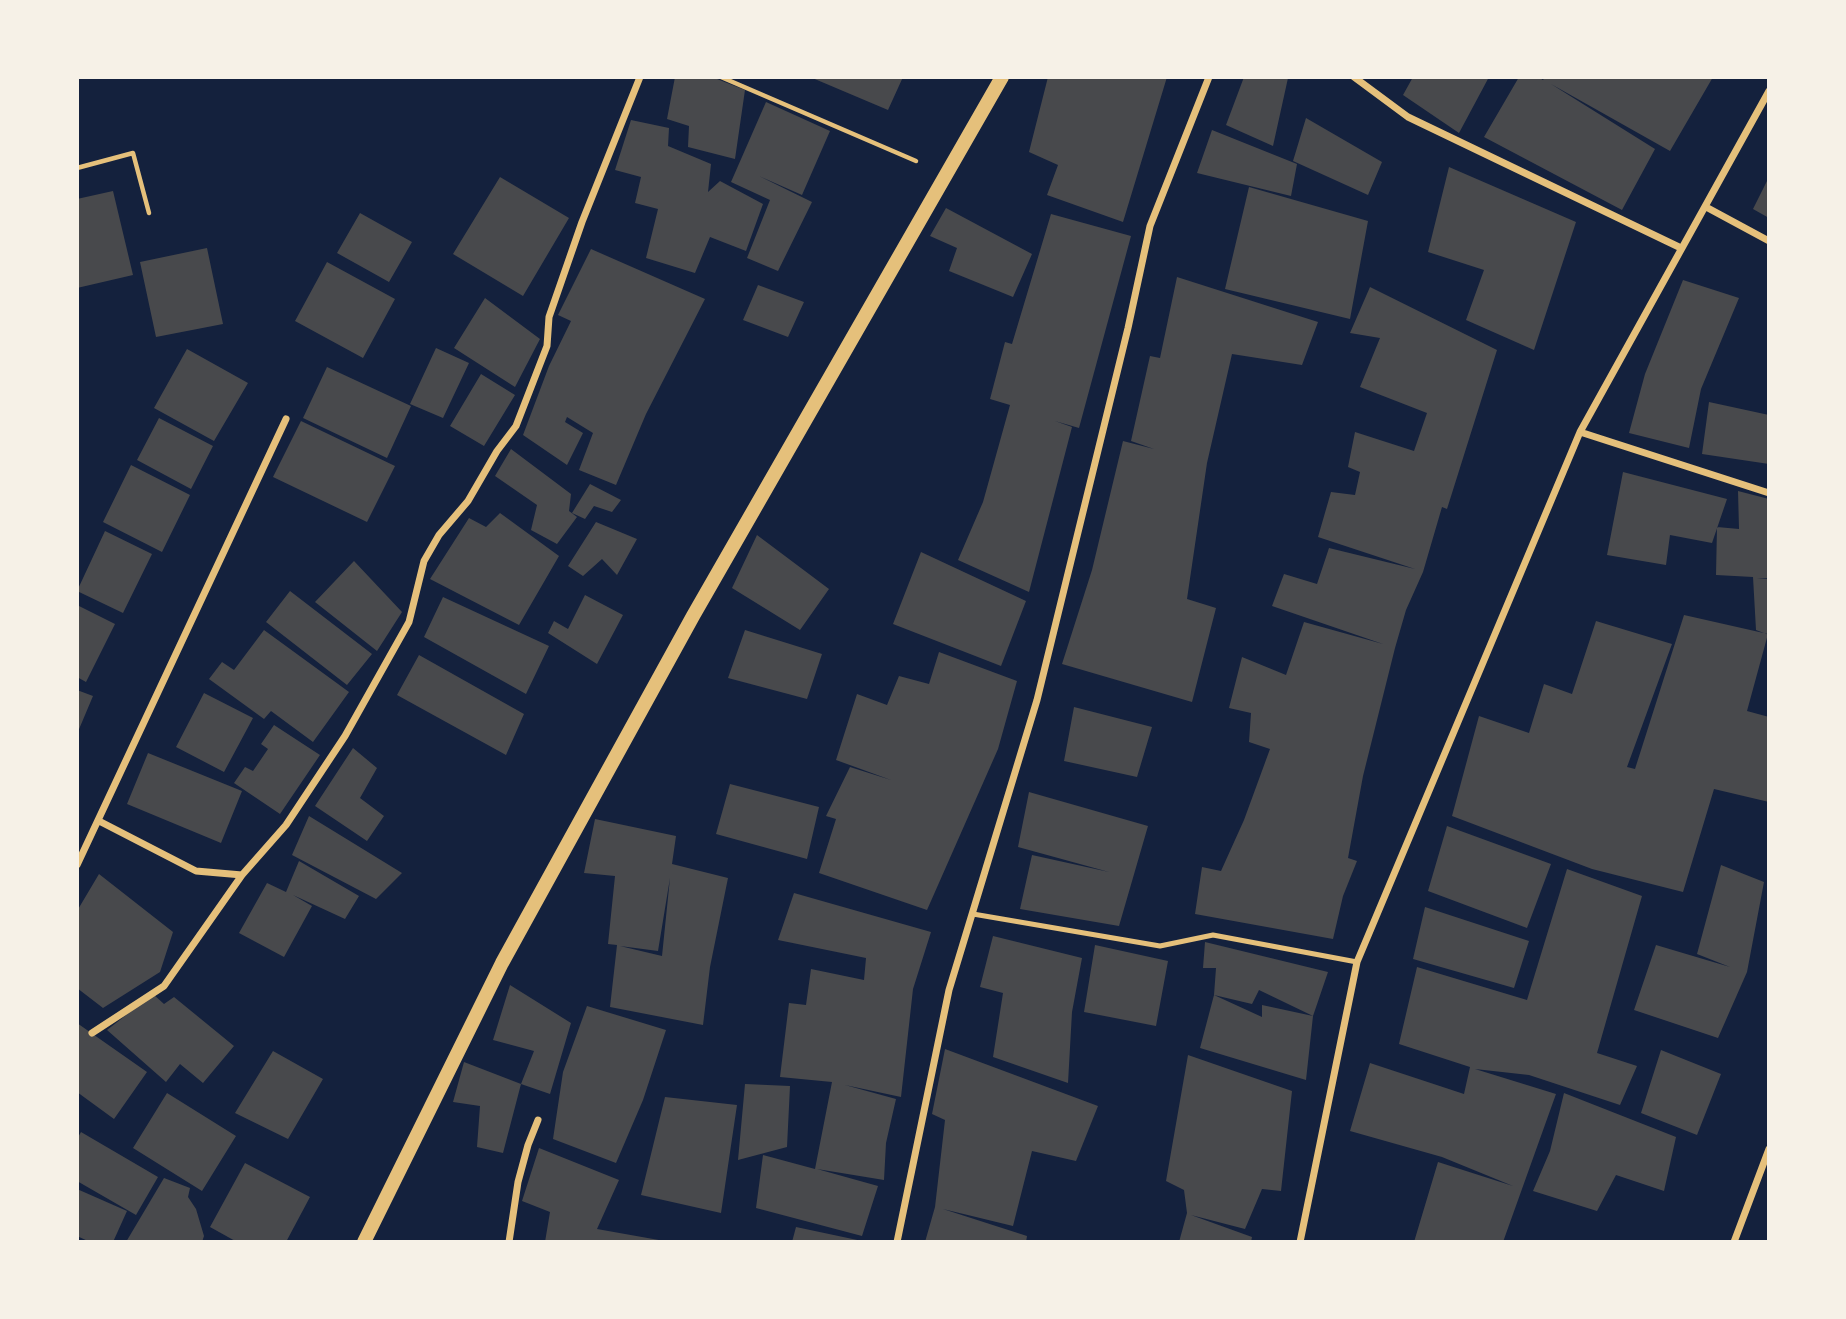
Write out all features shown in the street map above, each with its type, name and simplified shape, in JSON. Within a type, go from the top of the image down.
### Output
[{"type":"main road","points":[[364,1242],[502,963],[693,616],[944,173],[1002,77]]},
{"type":"street","points":[[92,1033],[164,985],[242,875],[286,825],[345,736],[409,622],[424,561],[439,535],[468,501],[497,451],[516,426],[547,346],[549,317],[582,222],[640,77]]},
{"type":"street","points":[[897,1242],[949,990],[1037,700],[1128,328],[1150,226],[1209,77]]},
{"type":"street","points":[[1354,77],[1408,117],[1681,248]]},
{"type":"street","points":[[1300,1242],[1357,962],[1580,432],[1769,91]]},
{"type":"street","points":[[1706,207],[1769,241]]},
{"type":"street","points":[[77,866],[286,419]]},
{"type":"street","points":[[1580,432],[1769,493]]},
{"type":"street","points":[[99,821],[196,871],[242,875]]},
{"type":"street","points":[[509,1242],[518,1182],[538,1120]]},
{"type":"street","points":[[1734,1242],[1769,1149]]},
{"type":"lane","points":[[973,914],[1160,946],[1213,935],[1357,962]]},
{"type":"path","points":[[721,77],[944,173]]},
{"type":"path","points":[[77,167],[133,153],[149,214]]},
{"type":"building","points":[[675,77],[712,77],[745,90],[735,159],[688,147],[689,126],[667,119]]},
{"type":"building","points":[[810,77],[903,77],[888,110]]},
{"type":"building","points":[[1048,77],[1167,77],[1123,222],[1047,195],[1058,165],[1029,152]]},
{"type":"building","points":[[1244,77],[1288,78],[1273,146],[1226,125]]},
{"type":"building","points":[[1413,77],[1489,77],[1459,133],[1403,95]]},
{"type":"building","points":[[1519,77],[1538,77],[1543,80],[1545,77],[1713,77],[1670,151],[1551,84],[1655,149],[1622,210],[1484,137]]},
{"type":"building","points":[[766,102],[830,131],[802,195],[759,176],[812,202],[778,271],[747,258],[770,200],[731,182]]},
{"type":"building","points":[[1306,118],[1382,162],[1368,195],[1293,161]]},
{"type":"building","points":[[631,120],[669,128],[668,146],[711,164],[708,192],[720,181],[763,204],[746,251],[710,237],[695,273],[646,258],[658,209],[635,203],[641,177],[615,170]]},
{"type":"building","points":[[1212,130],[1297,164],[1291,196],[1197,173]]},
{"type":"building","points":[[1449,167],[1576,222],[1534,350],[1466,320],[1484,270],[1428,252]]},
{"type":"building","points":[[500,177],[569,218],[523,296],[453,254]]},
{"type":"building","points":[[1769,177],[1769,218],[1753,209]]},
{"type":"building","points":[[1249,187],[1368,221],[1350,319],[1225,289]]},
{"type":"building","points":[[113,191],[133,275],[77,288],[77,199]]},
{"type":"building","points":[[946,208],[1032,254],[1013,297],[949,271],[957,248],[930,236]]},
{"type":"building","points":[[360,213],[412,242],[389,282],[337,253]]},
{"type":"building","points":[[1051,214],[1131,236],[1079,428],[1055,421],[1072,427],[1029,592],[958,560],[983,502],[1010,405],[990,399],[1005,342],[1012,344]]},
{"type":"building","points":[[207,248],[223,324],[156,337],[140,262]]},
{"type":"building","points":[[591,249],[705,299],[646,414],[616,485],[579,470],[593,433],[567,417],[565,422],[583,433],[567,465],[523,435],[549,366],[571,321],[558,315]]},
{"type":"building","points":[[327,262],[395,299],[363,358],[295,321]]},
{"type":"building","points":[[1177,277],[1318,322],[1302,365],[1232,354],[1207,463],[1187,599],[1216,608],[1192,702],[1062,664],[1092,570],[1123,441],[1154,449],[1131,441],[1150,356],[1160,358]]},
{"type":"building","points":[[1683,280],[1739,298],[1701,389],[1689,448],[1629,433],[1645,374]]},
{"type":"building","points":[[758,285],[804,302],[788,337],[743,320]]},
{"type":"building","points":[[1370,287],[1497,350],[1447,509],[1442,507],[1423,572],[1406,610],[1395,648],[1363,776],[1348,858],[1357,861],[1343,896],[1333,939],[1195,914],[1202,867],[1221,871],[1244,820],[1270,749],[1249,742],[1251,713],[1229,708],[1242,657],[1286,675],[1304,622],[1383,644],[1272,606],[1284,574],[1317,584],[1329,548],[1415,569],[1318,537],[1331,492],[1355,495],[1360,472],[1348,467],[1355,432],[1414,451],[1427,413],[1360,387],[1380,338],[1350,333]]},
{"type":"building","points":[[485,298],[540,339],[515,387],[454,348]]},
{"type":"building","points":[[436,348],[469,363],[443,418],[410,404]]},
{"type":"building","points":[[187,349],[248,383],[214,441],[154,408]]},
{"type":"building","points":[[327,367],[411,406],[387,458],[303,418]]},
{"type":"building","points":[[481,374],[515,395],[484,446],[450,426]]},
{"type":"building","points":[[1709,402],[1769,415],[1769,464],[1702,454]]},
{"type":"building","points":[[159,418],[213,446],[191,489],[137,460]]},
{"type":"building","points":[[301,421],[395,466],[367,522],[273,477]]},
{"type":"building","points":[[511,449],[571,494],[569,511],[577,517],[557,544],[531,530],[537,505],[495,476]]},
{"type":"building","points":[[131,465],[190,495],[162,552],[103,522]]},
{"type":"building","points":[[1623,472],[1727,499],[1712,543],[1670,535],[1666,565],[1607,555]]},
{"type":"building","points":[[590,484],[621,500],[612,512],[594,506],[585,519],[572,513]]},
{"type":"building","points":[[1738,491],[1769,499],[1769,578],[1757,578],[1769,579],[1769,635],[1756,630],[1753,577],[1716,575],[1717,527],[1739,529]]},
{"type":"building","points":[[500,513],[559,556],[519,625],[430,579],[469,518],[486,527]]},
{"type":"building","points":[[596,522],[637,539],[617,575],[602,559],[583,576],[568,566]]},
{"type":"building","points":[[105,531],[152,554],[123,613],[77,591]]},
{"type":"building","points":[[757,535],[829,589],[800,630],[732,588]]},
{"type":"building","points":[[921,552],[1026,601],[1001,666],[893,624]]},
{"type":"building","points":[[354,561],[402,612],[377,651],[315,602]]},
{"type":"building","points":[[290,591],[372,654],[347,685],[266,622]]},
{"type":"building","points":[[585,595],[623,615],[597,664],[548,633],[554,621],[568,629]]},
{"type":"building","points":[[443,597],[549,646],[526,694],[424,637]]},
{"type":"building","points":[[77,605],[115,624],[86,682],[77,677]]},
{"type":"building","points":[[1684,615],[1768,634],[1747,711],[1769,717],[1769,802],[1714,789],[1683,892],[1592,869],[1452,816],[1479,716],[1529,733],[1544,684],[1572,694],[1596,621],[1672,644],[1627,767],[1635,769]]},
{"type":"building","points":[[264,630],[349,692],[313,742],[271,711],[264,719],[209,679],[222,662],[234,670]]},
{"type":"building","points":[[745,630],[822,654],[807,699],[728,678]]},
{"type":"building","points":[[939,652],[1017,681],[998,749],[927,910],[819,873],[836,819],[826,816],[850,767],[891,780],[836,760],[857,694],[887,705],[899,676],[929,684]]},
{"type":"building","points":[[419,655],[524,714],[506,755],[397,695]]},
{"type":"building","points":[[77,690],[93,696],[77,734]]},
{"type":"building","points":[[204,693],[253,718],[224,772],[176,747]]},
{"type":"building","points":[[1074,707],[1152,727],[1137,777],[1064,761]]},
{"type":"building","points":[[274,725],[320,755],[280,814],[234,783],[245,767],[253,771],[268,749],[261,744]]},
{"type":"building","points":[[353,748],[377,768],[360,798],[384,816],[367,841],[315,806]]},
{"type":"building","points":[[148,753],[242,791],[221,843],[127,804]]},
{"type":"building","points":[[730,784],[819,807],[807,859],[716,834]]},
{"type":"building","points":[[1029,792],[1148,826],[1119,926],[1020,909],[1032,855],[1109,872],[1018,847]]},
{"type":"building","points":[[309,816],[402,873],[376,899],[292,855]]},
{"type":"building","points":[[595,819],[676,836],[672,864],[728,878],[710,967],[703,1025],[610,1007],[617,945],[608,944],[615,876],[584,873]],"holes":[[[670,878],[662,956],[620,946],[658,951]]]},
{"type":"building","points":[[1447,826],[1551,864],[1527,928],[1428,891]]},
{"type":"building","points":[[299,861],[359,896],[345,919],[293,895],[312,906],[284,957],[239,933],[267,883],[286,892]]},
{"type":"building","points":[[1721,865],[1764,882],[1747,972],[1718,1038],[1634,1010],[1656,945],[1730,967],[1697,954]]},
{"type":"building","points":[[1567,869],[1642,896],[1597,1053],[1637,1066],[1620,1105],[1529,1075],[1475,1069],[1556,1094],[1503,1242],[1414,1242],[1438,1162],[1513,1186],[1442,1157],[1350,1131],[1370,1063],[1464,1094],[1470,1067],[1399,1044],[1417,967],[1527,1000]]},
{"type":"building","points":[[99,874],[173,932],[160,972],[103,1008],[77,988],[77,911]]},
{"type":"building","points":[[794,893],[931,932],[913,989],[901,1097],[845,1085],[896,1099],[886,1143],[884,1180],[817,1169],[878,1186],[862,1236],[756,1208],[763,1155],[815,1169],[832,1082],[780,1077],[789,1003],[806,1005],[811,969],[864,980],[866,958],[778,940]]},
{"type":"building","points":[[1425,907],[1529,941],[1514,988],[1413,959]]},
{"type":"building","points":[[993,936],[1082,958],[1072,1012],[1068,1083],[993,1057],[1003,993],[980,987]]},
{"type":"building","points":[[1205,942],[1328,972],[1313,1016],[1259,990],[1252,1004],[1214,995],[1216,968],[1203,968]]},
{"type":"building","points":[[1095,945],[1168,961],[1156,1026],[1084,1012]]},
{"type":"building","points":[[510,985],[571,1023],[550,1094],[521,1084],[534,1051],[493,1040]]},
{"type":"building","points":[[153,994],[164,1004],[174,997],[234,1046],[203,1083],[180,1064],[166,1082],[107,1030]]},
{"type":"building","points":[[1214,995],[1262,1017],[1262,1005],[1313,1016],[1306,1080],[1200,1048]]},
{"type":"building","points":[[587,1006],[666,1030],[643,1100],[616,1163],[553,1139],[563,1072]]},
{"type":"building","points":[[77,1023],[147,1072],[114,1119],[77,1092]]},
{"type":"building","points":[[945,1049],[1098,1106],[1076,1161],[1032,1151],[1013,1226],[943,1209],[1027,1236],[1026,1242],[925,1242],[935,1207],[945,1120],[932,1114]]},
{"type":"building","points":[[1661,1050],[1721,1074],[1697,1135],[1641,1113]]},
{"type":"building","points":[[273,1051],[323,1079],[288,1139],[235,1113]]},
{"type":"building","points":[[1188,1055],[1292,1091],[1281,1191],[1262,1189],[1245,1229],[1191,1215],[1252,1237],[1251,1242],[1179,1242],[1187,1213],[1184,1190],[1166,1181]]},
{"type":"building","points":[[464,1062],[521,1084],[503,1153],[477,1147],[480,1106],[453,1102]]},
{"type":"building","points":[[745,1084],[790,1086],[787,1147],[738,1160]]},
{"type":"building","points":[[167,1093],[236,1136],[202,1191],[133,1148]]},
{"type":"building","points":[[1564,1093],[1676,1137],[1664,1191],[1616,1175],[1597,1211],[1533,1191],[1550,1151]]},
{"type":"building","points":[[665,1097],[737,1105],[721,1213],[641,1195]]},
{"type":"building","points":[[81,1132],[158,1177],[136,1215],[77,1181],[77,1139]]},
{"type":"building","points":[[539,1148],[619,1180],[597,1229],[670,1242],[545,1242],[550,1212],[522,1201]]},
{"type":"building","points":[[245,1163],[310,1197],[286,1242],[237,1242],[210,1227]]},
{"type":"building","points":[[164,1178],[190,1188],[188,1197],[196,1209],[204,1236],[202,1242],[126,1242]]},
{"type":"building","points":[[77,1189],[127,1211],[113,1242],[90,1242],[77,1236]]},
{"type":"building","points":[[796,1227],[862,1241],[862,1242],[792,1242]]}]
